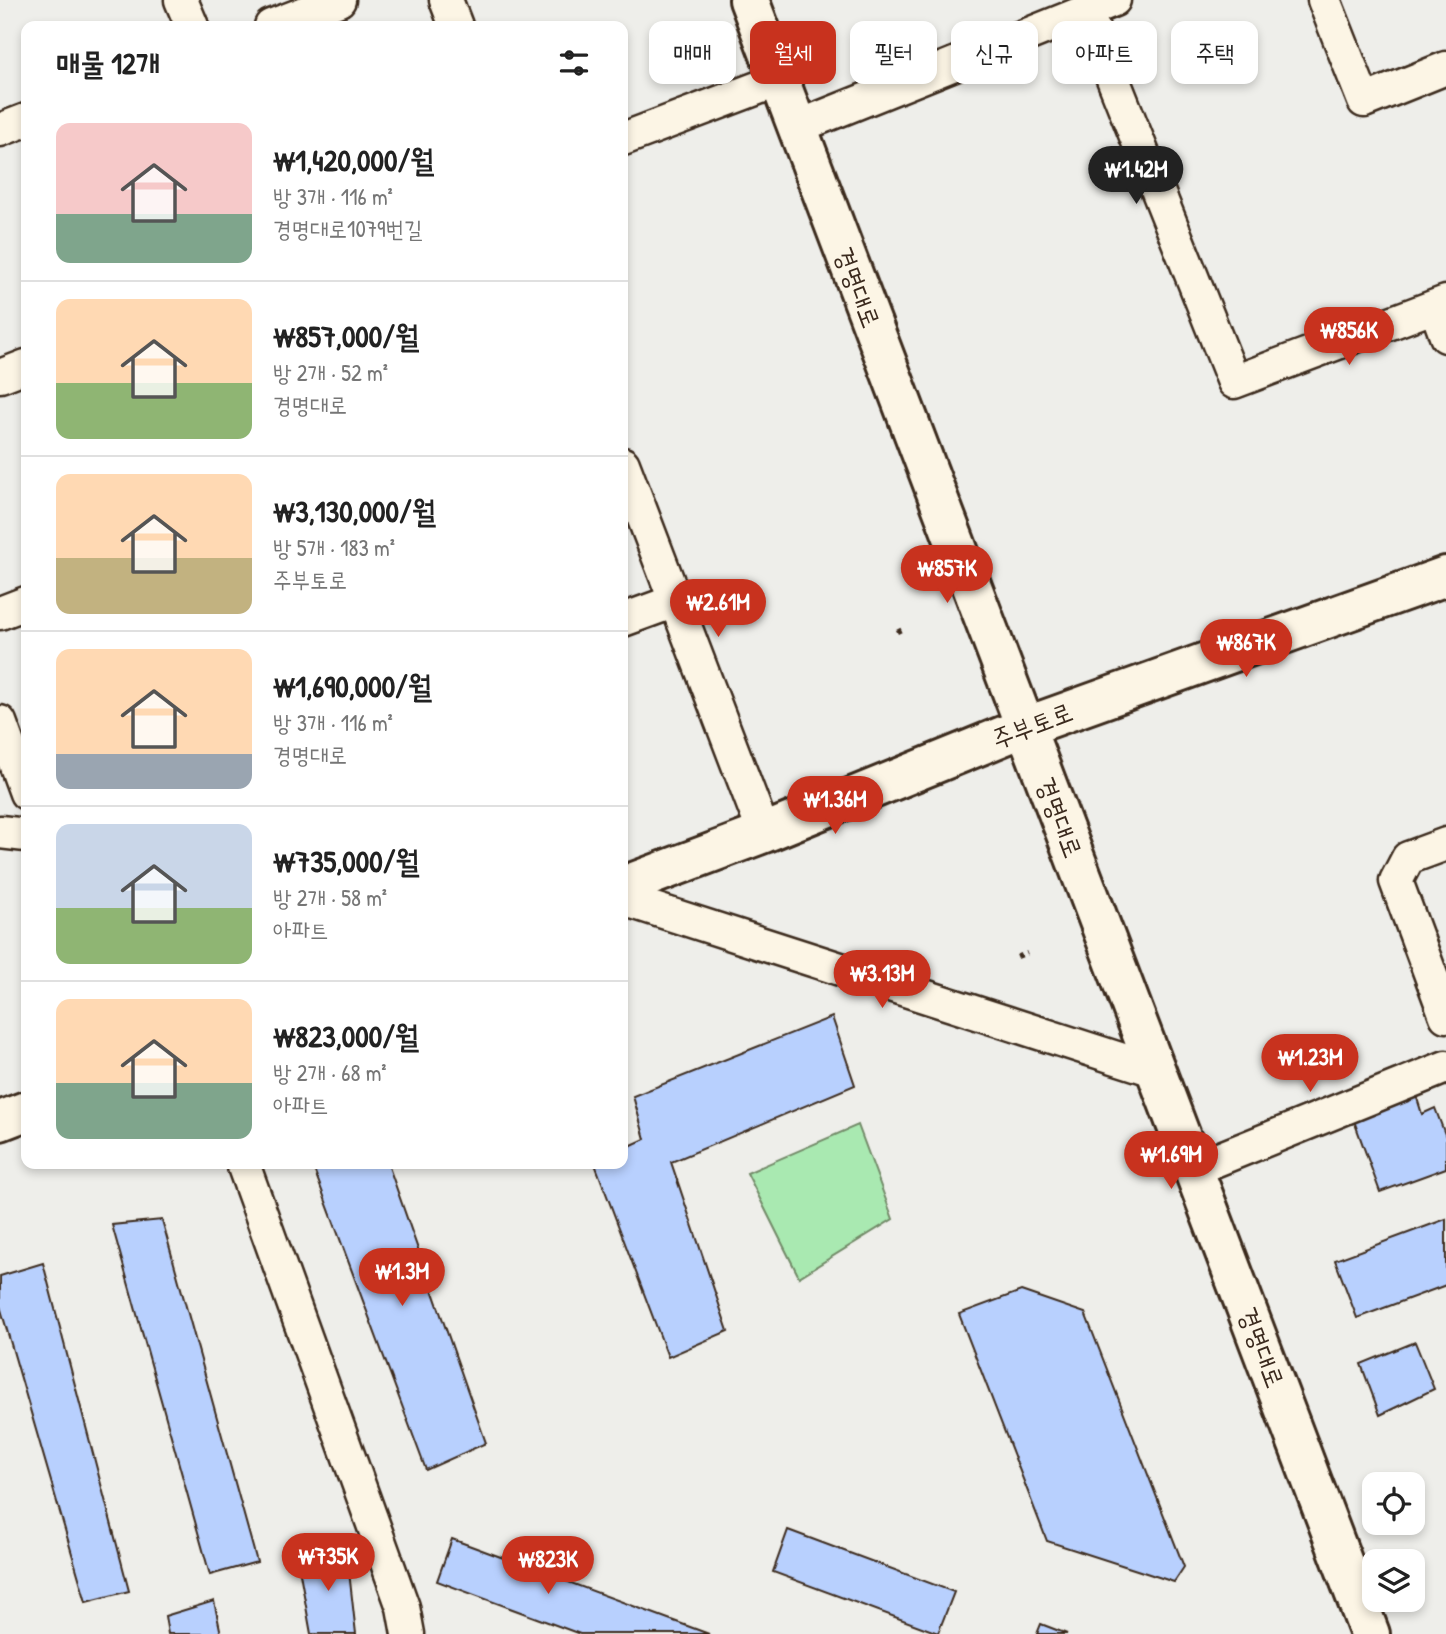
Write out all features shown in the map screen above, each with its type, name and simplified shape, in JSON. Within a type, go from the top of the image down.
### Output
[{"type":"street","points":[[181,0],[189,21]]},
{"type":"street","points":[[284,21],[339,0]]},
{"type":"street","points":[[446,0],[454,21]]},
{"type":"street","name":"경명대로","points":[[749,0],[757,21]]},
{"type":"street","points":[[1324,0],[1364,102],[1446,68]]},
{"type":"street","points":[[797,127],[1082,7],[1234,382],[1441,304],[1446,336]]},
{"type":"street","points":[[628,137],[768,84]]},
{"type":"street","name":"경명대로","points":[[781,84],[1370,1634]]},
{"type":"street","points":[[0,130],[21,122]]},
{"type":"street","points":[[0,376],[21,368]]},
{"type":"street","points":[[628,477],[764,833]]},
{"type":"street","name":"주부토로","points":[[628,884],[764,833],[1025,727],[1446,576]]},
{"type":"street","points":[[628,619],[676,601]]},
{"type":"street","points":[[0,613],[21,605]]},
{"type":"street","points":[[0,722],[21,779]]},
{"type":"street","points":[[0,832],[21,834]]},
{"type":"street","points":[[1446,844],[1408,858],[1396,881],[1446,1016]]},
{"type":"street","points":[[628,902],[1157,1071]]},
{"type":"street","points":[[1194,1169],[1446,1068]]},
{"type":"street","points":[[0,1121],[21,1113]]},
{"type":"street","points":[[245,1169],[403,1607],[408,1634]]},
{"type":"path","points":[[897,632],[903,629]]},
{"type":"path","points":[[1017,957],[1027,953]]},
{"type":"green space","points":[[858,1125],[893,1219],[799,1277],[747,1173]]},
{"type":"building","points":[[832,1017],[855,1085],[671,1162],[728,1331],[668,1357],[597,1169],[628,1169],[628,1147],[645,1139],[633,1096]]},
{"type":"building","points":[[1416,1095],[1422,1114],[1435,1108],[1446,1137],[1446,1168],[1380,1192],[1353,1118]]},
{"type":"building","points":[[314,1169],[390,1169],[486,1443],[426,1470]]},
{"type":"building","points":[[1446,1219],[1446,1285],[1357,1318],[1335,1260]]},
{"type":"building","points":[[162,1220],[257,1562],[210,1575],[112,1225]]},
{"type":"building","points":[[43,1263],[129,1591],[86,1602],[0,1306],[0,1276]]},
{"type":"building","points":[[1021,1291],[1085,1313],[1184,1567],[1174,1582],[1047,1541],[959,1314]]},
{"type":"building","points":[[1415,1342],[1434,1389],[1380,1415],[1361,1364]]},
{"type":"building","points":[[788,1530],[954,1592],[938,1633],[773,1572]]},
{"type":"building","points":[[452,1539],[709,1634],[580,1634],[437,1581]]},
{"type":"building","points":[[346,1545],[356,1634],[311,1634],[298,1562]]},
{"type":"building","points":[[214,1601],[221,1634],[168,1634],[165,1616]]},
{"type":"building","points":[[1041,1624],[1067,1634],[1037,1634]]}]
